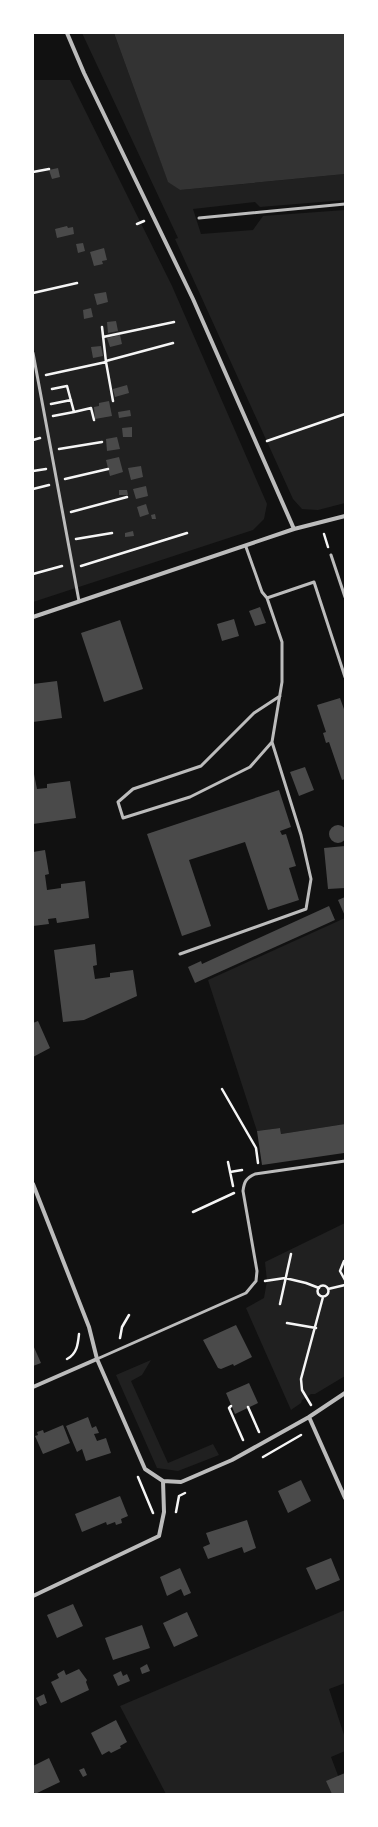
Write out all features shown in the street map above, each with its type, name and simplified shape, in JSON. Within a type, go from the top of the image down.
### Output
[{"type":"street","points":[[67,33],[84,73],[193,299],[294,529]]},
{"type":"street","points":[[33,617],[246,547],[294,529],[345,516]]},
{"type":"street","points":[[33,1184],[87,1322],[97,1359],[145,1469],[163,1481],[181,1482],[225,1463],[308,1418],[345,1393]]},
{"type":"street","points":[[33,1387],[97,1359]]},
{"type":"street","points":[[308,1418],[345,1498]]},
{"type":"street","points":[[33,1596],[159,1536],[164,1512],[163,1481]]},
{"type":"lane","points":[[199,218],[345,204]]},
{"type":"lane","points":[[33,353],[79,601]]},
{"type":"lane","points":[[180,954],[306,909],[311,879],[301,835],[272,742],[282,682],[282,642],[267,598],[262,592],[246,547]]},
{"type":"lane","points":[[331,555],[345,596]]},
{"type":"lane","points":[[267,598],[314,582],[345,677]]},
{"type":"lane","points":[[272,742],[250,768],[190,797],[123,818],[118,802],[133,788],[201,766],[254,713],[280,696]]},
{"type":"lane","points":[[97,1359],[246,1293],[256,1281],[257,1271],[243,1191],[244,1184],[248,1178],[255,1174],[345,1161]]},
{"type":"path","points":[[33,172],[49,169]]},
{"type":"path","points":[[137,224],[144,221]]},
{"type":"path","points":[[33,293],[77,283]]},
{"type":"path","points":[[104,337],[174,322]]},
{"type":"path","points":[[102,327],[113,401]]},
{"type":"path","points":[[37,377],[106,361],[172,343]]},
{"type":"path","points":[[52,389],[68,386],[74,412]]},
{"type":"path","points":[[43,406],[71,400]]},
{"type":"path","points":[[45,418],[91,408],[94,420]]},
{"type":"path","points":[[267,441],[345,414]]},
{"type":"path","points":[[51,450],[102,442]]},
{"type":"path","points":[[33,489],[108,469]]},
{"type":"path","points":[[63,513],[127,497]]},
{"type":"path","points":[[68,540],[112,533]]},
{"type":"path","points":[[73,568],[187,533]]},
{"type":"path","points":[[33,574],[72,564]]},
{"type":"path","points":[[222,1089],[256,1148],[259,1168]]},
{"type":"path","points":[[228,1162],[235,1200]]},
{"type":"path","points":[[193,1212],[234,1192]]},
{"type":"path","points":[[280,1304],[291,1254]]},
{"type":"path","points":[[344,1261],[340,1271],[345,1280]]},
{"type":"path","points":[[256,1281],[285,1278],[319,1288],[324,1286],[328,1289],[345,1285]]},
{"type":"path","points":[[319,1288],[320,1295],[323,1297]]},
{"type":"path","points":[[316,1412],[302,1390],[301,1379],[316,1328],[323,1297],[329,1293],[328,1289]]},
{"type":"path","points":[[120,1340],[119,1334],[129,1315]]},
{"type":"path","points":[[288,1323],[316,1328]]},
{"type":"path","points":[[65,1360],[70,1357],[78,1346],[79,1330]]},
{"type":"path","points":[[115,1343],[128,1337]]},
{"type":"path","points":[[231,1406],[229,1408],[243,1440]]},
{"type":"path","points":[[248,1407],[259,1432]]},
{"type":"path","points":[[258,1459],[292,1441],[313,1427]]},
{"type":"path","points":[[135,1471],[154,1515],[164,1512],[175,1514],[179,1496],[186,1493]]},
{"type":"shaded area","points":[[82,33],[114,33],[168,181],[180,190],[345,174],[345,200],[260,207],[255,202],[193,209],[201,234],[253,230],[263,216],[345,210],[345,503],[318,510],[302,509],[293,499],[175,239],[178,238]]},
{"type":"shaded area","points":[[114,33],[345,33],[345,174],[180,190],[168,182]]},
{"type":"shaded area","points":[[33,80],[70,80],[172,286],[267,504],[264,519],[253,530],[33,602]]},
{"type":"shaded area","points":[[345,918],[345,1124],[281,1134],[280,1128],[257,1131],[208,980]]},
{"type":"shaded area","points":[[345,1223],[345,1376],[315,1394],[311,1394],[291,1410],[246,1308],[264,1298],[267,1281],[265,1262]]},
{"type":"shaded area","points":[[151,1360],[142,1375],[131,1381],[168,1463],[213,1444],[219,1455],[178,1471],[157,1468],[116,1375]]},
{"type":"shaded area","points":[[345,1610],[345,1683],[329,1689],[345,1738],[345,1751],[331,1757],[345,1794],[166,1794],[120,1706]]},
{"type":"building","points":[[58,168],[60,177],[52,179],[49,170]]},
{"type":"building","points":[[67,226],[68,228],[73,227],[74,234],[57,238],[55,229]]},
{"type":"building","points":[[83,243],[85,251],[78,253],[76,244]]},
{"type":"building","points":[[104,248],[107,260],[102,261],[103,264],[94,266],[90,252]]},
{"type":"building","points":[[106,292],[108,302],[97,305],[94,294]]},
{"type":"building","points":[[91,308],[93,317],[84,319],[83,310]]},
{"type":"building","points":[[116,321],[118,331],[108,333],[107,322]]},
{"type":"building","points":[[120,335],[122,344],[110,347],[107,338]]},
{"type":"building","points":[[101,346],[103,356],[93,358],[91,347]]},
{"type":"building","points":[[127,385],[129,393],[115,397],[113,389]]},
{"type":"building","points":[[109,401],[112,416],[95,419],[94,407],[99,406],[99,403]]},
{"type":"building","points":[[130,410],[131,416],[119,418],[118,412]]},
{"type":"building","points":[[132,427],[132,437],[123,437],[122,428]]},
{"type":"building","points":[[117,437],[120,449],[107,451],[106,439]]},
{"type":"building","points":[[119,457],[123,472],[110,476],[106,460]]},
{"type":"building","points":[[141,466],[143,477],[131,480],[128,468]]},
{"type":"building","points":[[146,486],[148,496],[136,499],[133,489]]},
{"type":"building","points":[[119,490],[127,490],[128,495],[119,495]]},
{"type":"building","points":[[146,504],[149,514],[140,517],[137,507]]},
{"type":"building","points":[[155,514],[156,519],[152,519],[151,515]]},
{"type":"building","points":[[133,531],[134,536],[125,537],[125,533]]},
{"type":"building","points":[[260,607],[266,623],[255,626],[249,611]]},
{"type":"building","points":[[234,619],[239,636],[222,641],[217,624]]},
{"type":"building","points":[[120,620],[143,689],[104,702],[81,633]]},
{"type":"building","points":[[57,681],[62,718],[33,722],[33,684]]},
{"type":"building","points":[[340,698],[345,712],[345,779],[342,780],[329,742],[326,743],[323,733],[326,732],[317,705]]},
{"type":"building","points":[[305,767],[314,790],[299,796],[290,772]]},
{"type":"building","points":[[33,769],[37,789],[47,788],[47,784],[70,781],[76,818],[33,824]]},
{"type":"building","points":[[279,790],[291,827],[280,831],[282,835],[286,834],[296,866],[289,868],[299,900],[268,910],[245,842],[189,860],[211,926],[182,936],[147,834]]},
{"type":"building","points":[[338,825],[344,828],[347,834],[344,840],[338,843],[332,840],[329,834],[332,828]]},
{"type":"building","points":[[345,846],[345,888],[328,889],[324,848]]},
{"type":"building","points":[[45,850],[49,874],[45,875],[47,890],[61,888],[61,884],[85,881],[89,918],[57,923],[56,918],[48,919],[49,924],[33,926],[33,852]]},
{"type":"building","points":[[345,897],[345,916],[338,900]]},
{"type":"building","points":[[329,906],[335,920],[195,983],[188,967],[201,961],[202,964]]},
{"type":"building","points":[[95,944],[97,965],[93,966],[95,979],[110,977],[110,973],[133,970],[137,996],[84,1020],[63,1022],[54,950]]},
{"type":"building","points":[[38,1021],[50,1048],[33,1057],[33,1023]]},
{"type":"building","points":[[345,1124],[344,1153],[262,1165],[257,1131],[280,1128],[281,1134]]},
{"type":"building","points":[[236,1325],[252,1357],[234,1366],[233,1364],[221,1369],[218,1368],[203,1340]]},
{"type":"building","points":[[33,1345],[41,1363],[33,1366]]},
{"type":"building","points":[[249,1383],[258,1403],[235,1414],[226,1393]]},
{"type":"building","points":[[88,1417],[92,1428],[96,1426],[99,1433],[94,1434],[97,1441],[106,1438],[111,1453],[86,1461],[82,1449],[77,1452],[66,1426]]},
{"type":"building","points":[[63,1425],[70,1443],[43,1454],[35,1436],[38,1435],[37,1432],[43,1430],[44,1433]]},
{"type":"building","points":[[301,1480],[311,1501],[288,1513],[278,1491]]},
{"type":"building","points":[[120,1496],[128,1516],[121,1519],[122,1523],[116,1525],[115,1522],[107,1525],[106,1522],[82,1532],[75,1514]]},
{"type":"building","points":[[247,1520],[256,1548],[244,1553],[242,1547],[208,1559],[203,1547],[210,1544],[206,1533]]},
{"type":"building","points":[[331,1558],[340,1580],[316,1590],[306,1568]]},
{"type":"building","points":[[180,1568],[191,1593],[184,1596],[181,1589],[167,1596],[160,1577]]},
{"type":"building","points":[[73,1604],[83,1626],[57,1638],[47,1615]]},
{"type":"building","points":[[187,1612],[198,1636],[174,1647],[163,1623]]},
{"type":"building","points":[[142,1625],[150,1648],[113,1660],[105,1638]]},
{"type":"building","points":[[147,1664],[150,1671],[142,1674],[140,1668]]},
{"type":"building","points":[[79,1669],[87,1680],[86,1682],[89,1690],[61,1703],[51,1682],[59,1678],[57,1674],[64,1670],[66,1675]]},
{"type":"building","points":[[121,1671],[123,1676],[127,1674],[130,1681],[118,1686],[113,1675]]},
{"type":"building","points":[[44,1694],[47,1703],[40,1706],[36,1698]]},
{"type":"building","points":[[116,1720],[127,1742],[120,1746],[121,1748],[111,1753],[109,1751],[102,1755],[91,1733]]},
{"type":"building","points":[[49,1758],[60,1782],[35,1794],[33,1790],[33,1766]]},
{"type":"building","points":[[84,1768],[87,1775],[83,1777],[79,1770]]},
{"type":"building","points":[[345,1773],[345,1794],[332,1794],[326,1781]]}]
